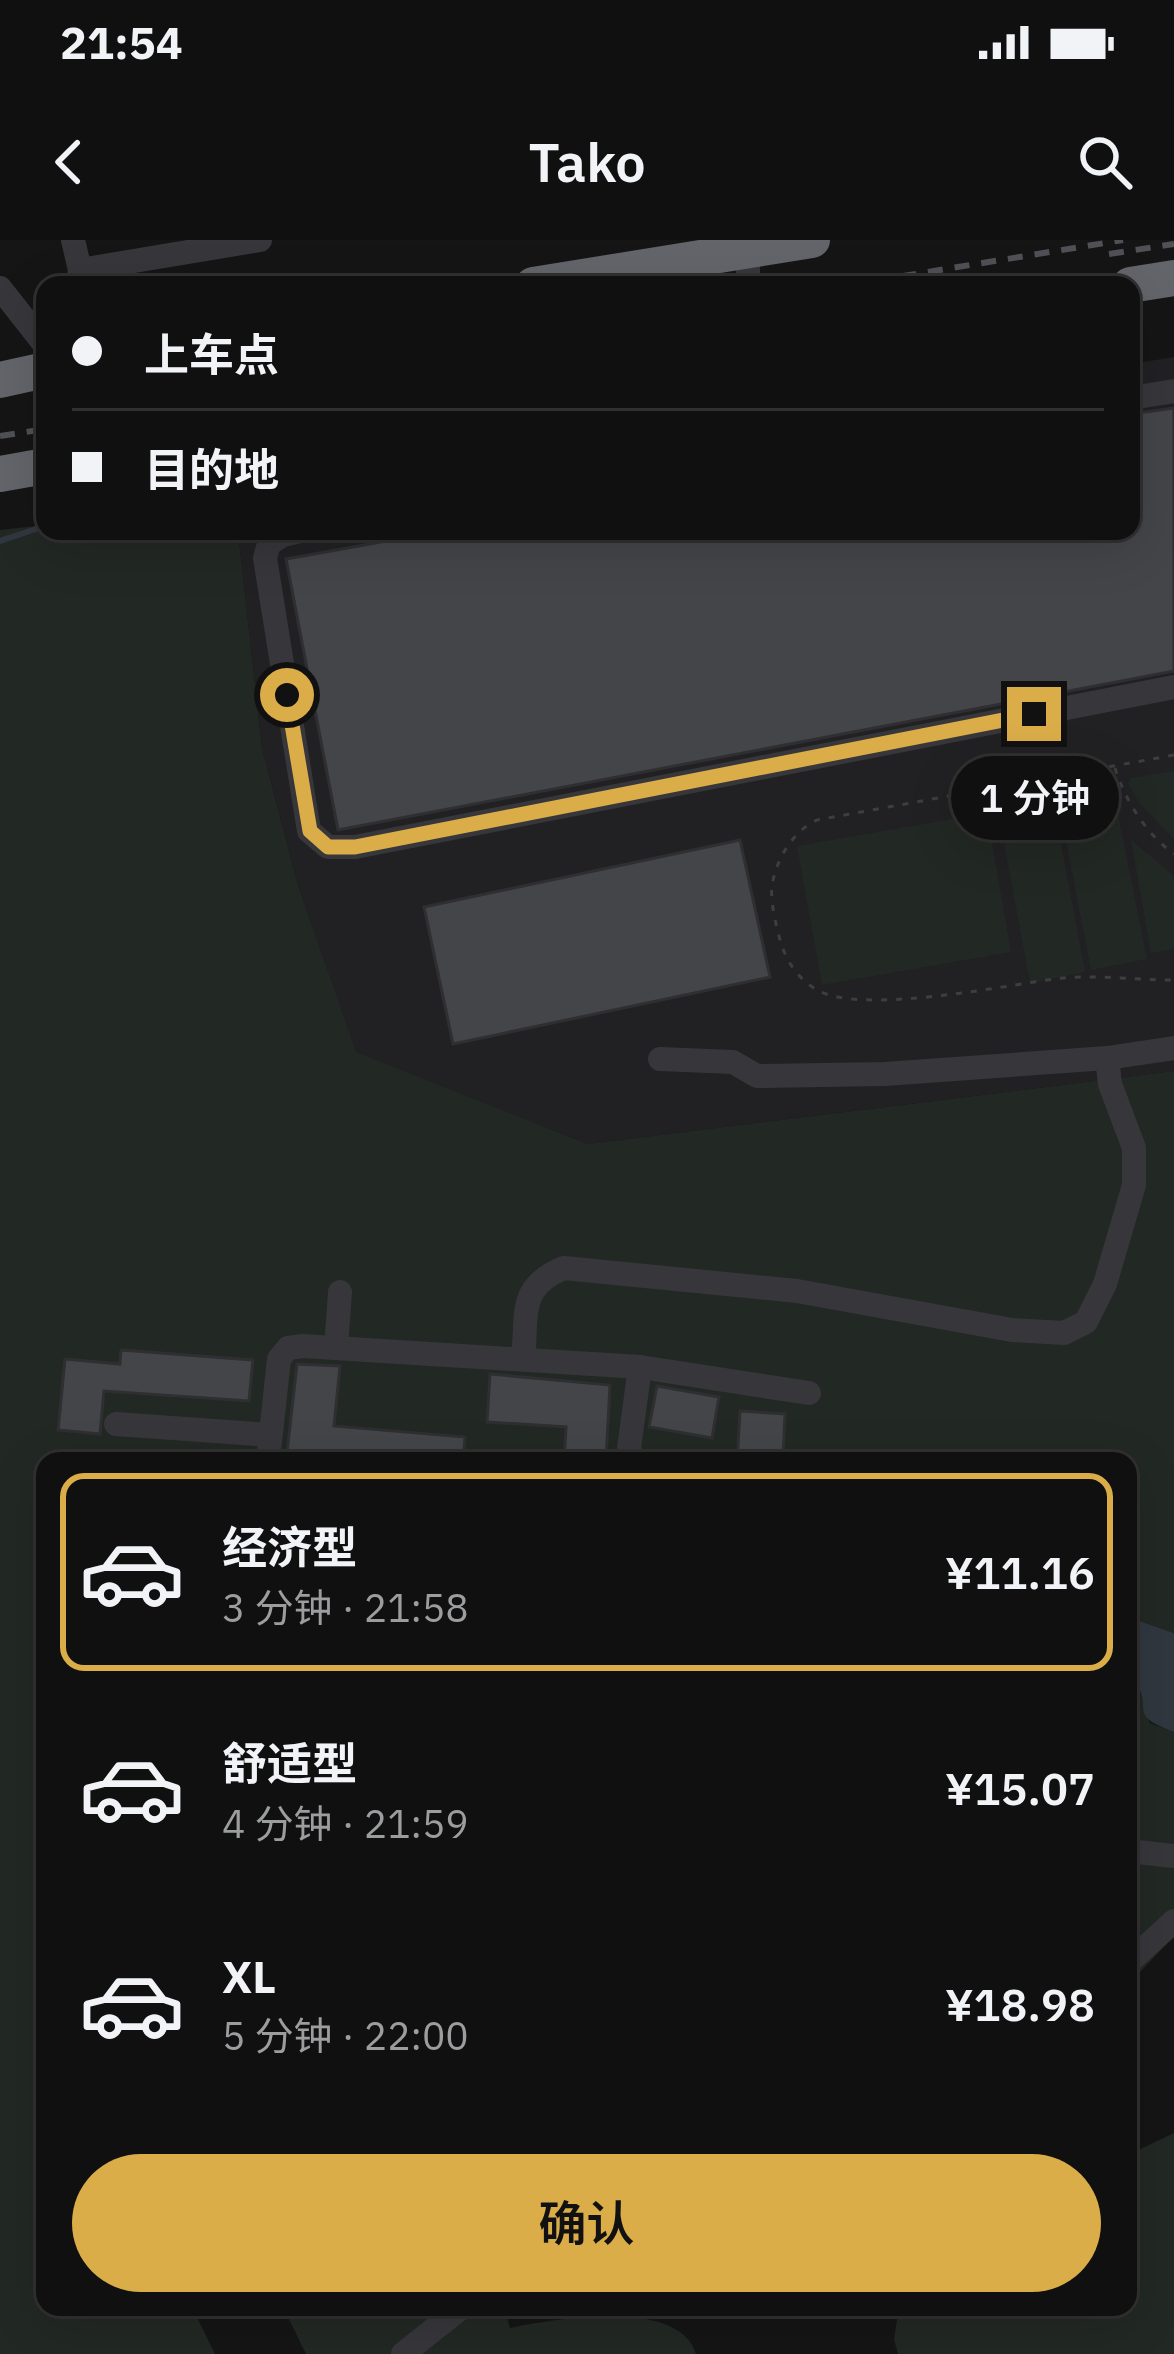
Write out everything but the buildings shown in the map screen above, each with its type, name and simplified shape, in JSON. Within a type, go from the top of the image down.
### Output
[{"type":"highway","points":[[631,268],[694,240]]},
{"type":"highway","points":[[585,276],[740,259],[812,240]]},
{"type":"highway","points":[[1140,283],[1174,278]]},
{"type":"highway","points":[[0,380],[36,372]]},
{"type":"highway","points":[[0,474],[36,468]]},
{"type":"street","points":[[73,240],[79,276]]},
{"type":"street","points":[[84,276],[260,240]]},
{"type":"street","points":[[0,288],[36,334]]},
{"type":"street","points":[[1140,397],[1174,391]]},
{"type":"street","points":[[278,540],[269,544],[265,558],[310,831],[328,847],[355,847],[1174,687]]},
{"type":"street","points":[[659,1059],[733,1062],[757,1076],[885,1074],[1107,1058],[1174,1048]]},
{"type":"street","points":[[524,1359],[530,1293],[540,1278],[564,1268],[797,1291],[1012,1330],[1064,1333],[1086,1322],[1105,1284],[1134,1185],[1134,1148],[1109,1084],[1107,1058]]},
{"type":"street","points":[[336,1348],[340,1292]]},
{"type":"street","points":[[269,1452],[279,1359],[288,1348],[640,1366],[809,1393]]},
{"type":"street","points":[[631,1452],[640,1366]]},
{"type":"street","points":[[116,1424],[270,1435]]},
{"type":"street","points":[[1137,1852],[1174,1856]]},
{"type":"street","points":[[1137,1955],[1174,1921]]},
{"type":"street","points":[[404,2354],[451,2316]]},
{"type":"path","points":[[1174,755],[817,820],[791,840],[772,887],[785,957],[798,976],[820,993],[904,998],[1082,977],[1174,980]]},
{"type":"path","points":[[1114,766],[1123,793],[1160,844],[1174,854]]},
{"type":"shaded area","points":[[1174,357],[1174,1071],[588,1144],[355,1052],[298,885],[262,748],[239,540],[1140,540],[1140,363]]},
{"type":"shaded area","points":[[36,526],[36,540],[239,540],[262,748],[298,885],[356,1052],[588,1144],[1174,1071],[1174,1633],[1137,1620],[1137,1452],[36,1452],[36,2316],[196,2316],[215,2354],[0,2354],[0,530]]},
{"type":"shaded area","points":[[1174,771],[1174,839],[1140,804],[1128,784],[1131,778]]},
{"type":"shaded area","points":[[1111,779],[1147,959],[1091,970],[1056,789]]},
{"type":"shaded area","points":[[1051,790],[1085,972],[1030,983],[996,800]]},
{"type":"shaded area","points":[[987,813],[1011,952],[822,985],[797,846]]},
{"type":"shaded area","points":[[1131,840],[1174,876],[1174,949],[1151,953]]},
{"type":"shaded area","points":[[1137,1620],[1174,1633],[1174,1732],[1150,1721],[1140,1691]]},
{"type":"shaded area","points":[[1137,1686],[1150,1723],[1174,1732],[1174,1936],[1137,1975]]},
{"type":"shaded area","points":[[1174,2133],[1174,2354],[898,2354],[894,2339],[898,2316],[1137,2316],[1137,2151]]},
{"type":"shaded area","points":[[287,2316],[507,2316],[510,2328],[583,2317],[641,2318],[685,2336],[696,2354],[306,2354]]},
{"type":"waterway","points":[[0,541],[36,529]]},
{"type":"railway","points":[[903,276],[1123,240]]},
{"type":"railway","points":[[1109,254],[1174,244]]},
{"type":"railway","points":[[0,436],[36,430]]},
{"type":"route","points":[[287,695],[310,831],[328,847],[355,847],[1034,714]]}]
